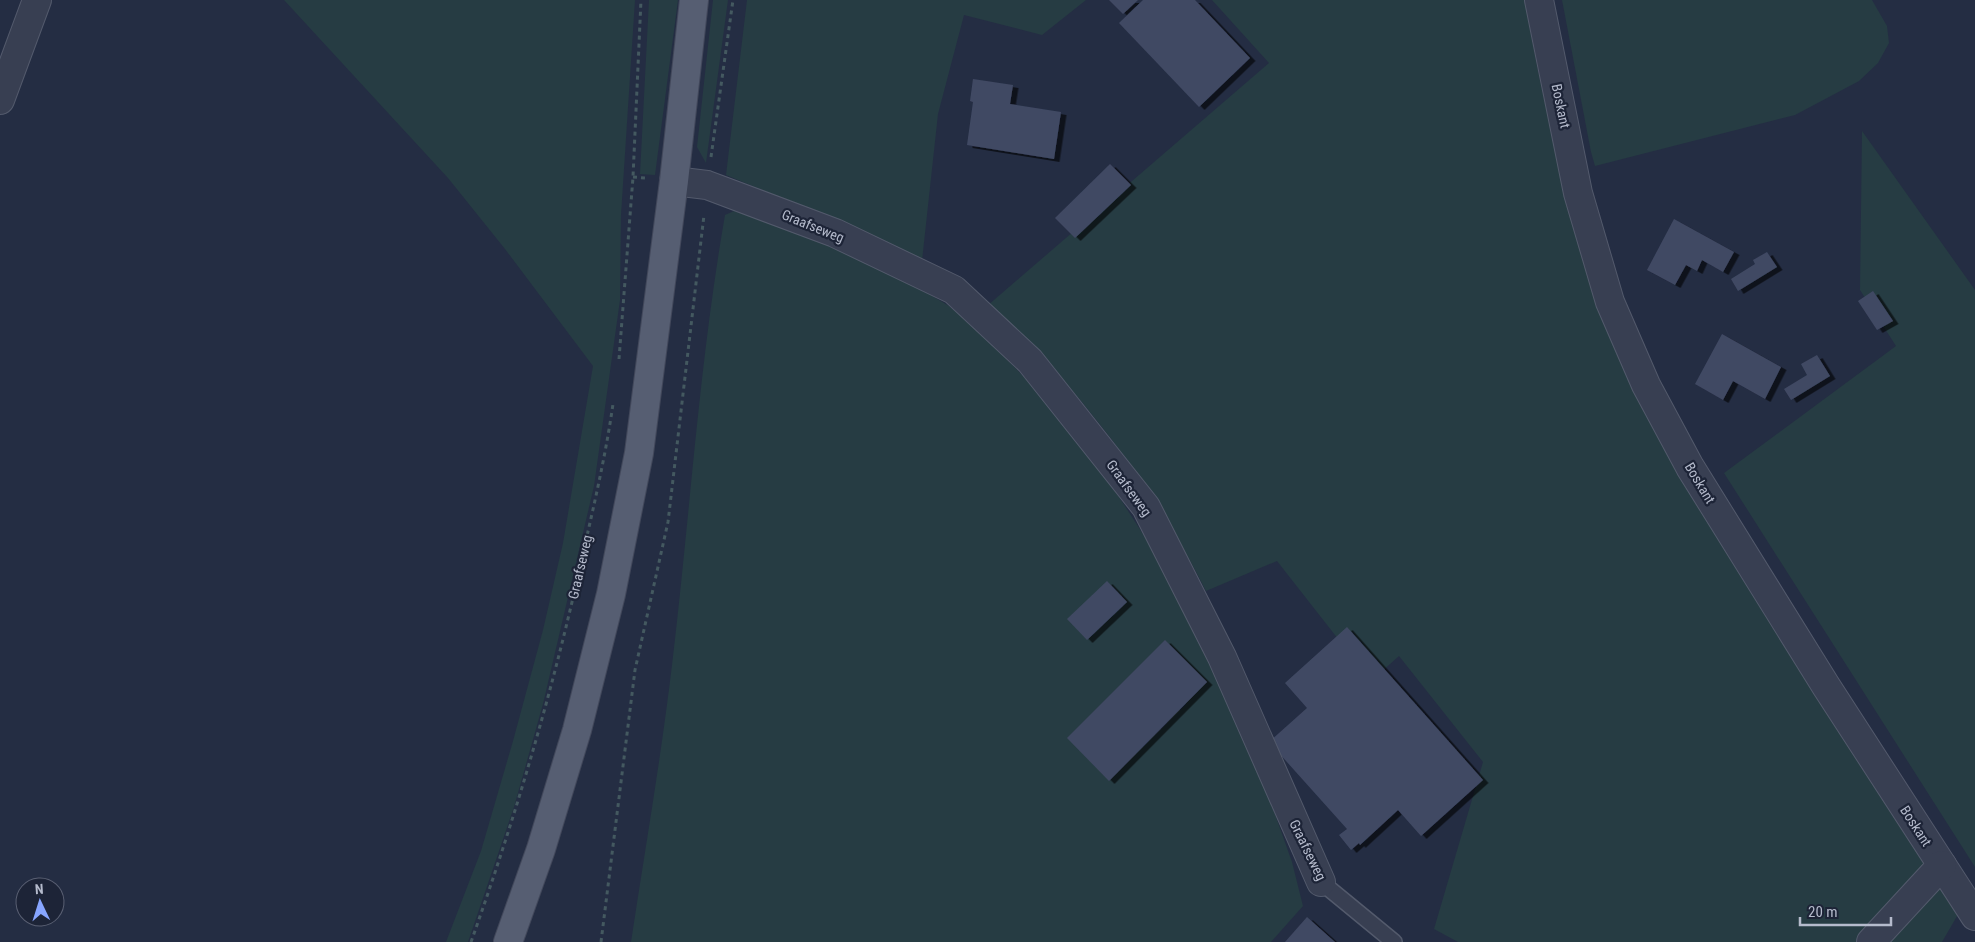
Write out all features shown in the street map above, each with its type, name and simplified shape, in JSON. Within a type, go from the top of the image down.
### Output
[{"type":"main road","points":[[508,942],[541,850],[577,730],[611,594],[639,453],[674,180],[694,0]]},
{"type":"street","points":[[0,100],[37,0]]},
{"type":"street","name":"Boskant","points":[[1539,0],[1578,193],[1610,302],[1646,385],[1695,476],[1826,686],[1975,916]]},
{"type":"street","name":"Graafseweg","points":[[674,180],[707,185],[835,233],[954,290],[1030,361],[1146,507],[1222,657],[1321,882]]},
{"type":"street","points":[[1871,942],[1942,865]]},
{"type":"lane","name":"Graafseweg","points":[[1321,882],[1394,942]]},
{"type":"path","points":[[619,362],[633,177],[641,0]]},
{"type":"path","points":[[601,942],[635,670],[668,522],[707,185],[733,0]]},
{"type":"path","name":"Graafseweg","points":[[471,942],[502,857],[540,733],[577,582],[606,449],[614,401]]},
{"type":"shaded area","points":[[284,0],[635,0],[621,215],[620,300],[594,486],[543,704],[514,807],[468,942],[446,942],[481,851],[543,630],[563,543],[593,366],[505,249],[448,178]]},
{"type":"shaded area","points":[[649,0],[678,0],[655,175],[640,174]]},
{"type":"shaded area","points":[[713,0],[728,0],[706,163],[697,147]]},
{"type":"shaded area","points":[[747,0],[1086,0],[1042,35],[964,15],[938,114],[922,261],[887,242],[726,175]]},
{"type":"shaded area","points":[[1212,0],[1525,0],[1538,72],[1554,143],[1594,285],[1960,911],[1942,942],[1458,942],[1434,929],[1483,762],[1399,656],[1371,681],[1277,561],[1206,591],[1149,492],[1105,430],[1024,339],[987,306],[1269,63]]},
{"type":"shaded area","points":[[1562,0],[1872,0],[1887,26],[1889,43],[1878,63],[1859,81],[1795,115],[1595,166]]},
{"type":"shaded area","points":[[1862,131],[1975,290],[1975,867],[1724,473],[1896,346],[1860,290]]},
{"type":"shaded area","points":[[734,211],[803,233],[907,281],[949,306],[976,328],[1029,382],[1108,480],[1145,537],[1175,593],[1224,670],[1292,862],[1303,906],[1271,942],[631,942],[668,700],[708,327],[725,215]]},
{"type":"building","points":[[1109,0],[1138,0],[1123,14]]},
{"type":"building","points":[[1143,0],[1195,0],[1250,58],[1199,107],[1119,23]]},
{"type":"building","points":[[973,79],[1013,85],[1010,104],[1061,112],[1054,159],[967,145],[973,102],[970,101]]},
{"type":"building","points":[[1110,164],[1131,185],[1075,238],[1055,218]]},
{"type":"building","points":[[1674,219],[1734,252],[1723,272],[1702,260],[1697,271],[1686,265],[1675,285],[1647,270]]},
{"type":"building","points":[[1767,252],[1777,267],[1738,291],[1731,279],[1755,264],[1753,260]]},
{"type":"building","points":[[1873,291],[1893,321],[1877,330],[1858,301]]},
{"type":"building","points":[[1722,334],[1781,367],[1765,399],[1733,381],[1723,400],[1695,384]]},
{"type":"building","points":[[1817,355],[1830,376],[1791,400],[1784,389],[1807,375],[1801,364]]},
{"type":"building","points":[[1107,581],[1127,602],[1087,640],[1067,619]]},
{"type":"building","points":[[1347,627],[1483,780],[1421,836],[1398,810],[1360,845],[1359,843],[1351,850],[1339,835],[1347,829],[1269,742],[1307,708],[1285,683]]},
{"type":"building","points":[[1165,640],[1207,682],[1109,781],[1067,738]]},
{"type":"building","points":[[1307,917],[1335,942],[1285,942]]}]
